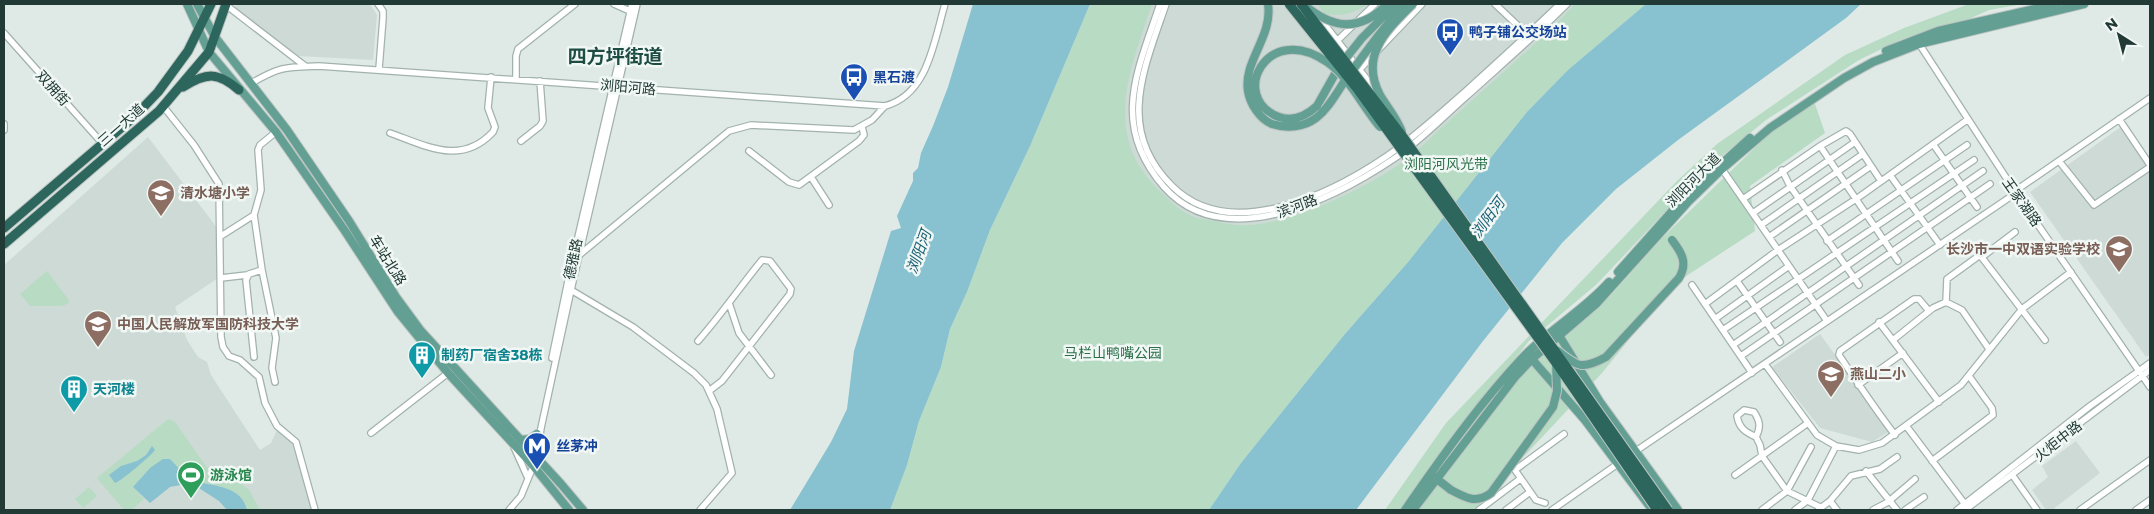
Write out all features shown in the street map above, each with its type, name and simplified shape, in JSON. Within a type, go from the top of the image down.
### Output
[{"type":"highway","name":"三一大道","points":[[4,228],[135,116],[158,92],[174,72],[211,4]]},
{"type":"highway","name":"三一大道","points":[[4,244],[139,129],[163,106],[209,52],[226,4]]},
{"type":"highway","points":[[1289,4],[1338,63],[1556,363],[1657,510]]},
{"type":"highway","points":[[1302,4],[1407,143],[1668,510]]},
{"type":"highway","points":[[176,91],[207,76],[226,79],[239,90]]},
{"type":"main road","name":"车站北路","points":[[186,4],[209,52],[276,132],[345,231],[398,312],[448,373],[513,445],[534,460],[583,510]]},
{"type":"main road","name":"车站北路","points":[[197,4],[215,37],[287,130],[349,222],[396,297],[422,331],[521,440],[569,510]]},
{"type":"main road","points":[[1268,4],[1267,28],[1250,69],[1248,92],[1255,108],[1263,118],[1272,124],[1290,127],[1309,122],[1322,112],[1379,34],[1405,4]]},
{"type":"main road","points":[[1302,4],[1333,22],[1351,25],[1362,23],[1372,18],[1388,4]]},
{"type":"main road","points":[[1392,139],[1372,117],[1337,71],[1332,67],[1328,63],[1314,54],[1293,49],[1274,53],[1260,66],[1255,87],[1261,103],[1273,114],[1292,119],[1309,113],[1322,99],[1335,74],[1338,68],[1342,62],[1396,4]]},
{"type":"main road","points":[[1407,143],[1396,119],[1374,82],[1372,62],[1384,35],[1413,4]]},
{"type":"main road","name":"浏阳河大道","points":[[1660,228],[1722,169],[1770,128],[1844,78],[1938,31],[2057,4]]},
{"type":"main road","name":"浏阳河大道","points":[[1405,510],[1515,377],[1530,356],[1591,300],[1708,175],[1767,124],[1842,74],[1917,41],[2084,4]]},
{"type":"main road","points":[[1555,349],[1575,365],[1592,365],[1606,358],[1679,278],[1684,265],[1684,259],[1672,240],[1660,228]]},
{"type":"main road","points":[[1556,332],[1600,402],[1678,510]]},
{"type":"main road","points":[[1530,356],[1585,420],[1652,510]]},
{"type":"main road","points":[[1433,476],[1451,490],[1469,500],[1482,499],[1491,493],[1553,407],[1558,391],[1556,363]]},
{"type":"main road","points":[[521,440],[537,434]]},
{"type":"main road","name":"浏阳河大道","points":[[1413,510],[1433,476]]},
{"type":"street","points":[[226,4],[305,66]]},
{"type":"street","points":[[378,4],[383,11],[379,69]]},
{"type":"street","points":[[516,79],[518,48],[575,4]]},
{"type":"street","points":[[614,4],[633,12]]},
{"type":"street","points":[[632,4],[633,12]]},
{"type":"street","points":[[617,86],[633,12],[637,4]]},
{"type":"street","name":"浏阳河路","points":[[250,84],[273,70],[283,67],[305,66],[379,69],[885,106],[896,104],[910,94],[918,82],[926,68],[945,4]]},
{"type":"street","name":"滨河路","points":[[1160,4],[1133,92],[1132,124],[1140,152],[1155,177],[1168,191],[1188,206],[1223,218],[1247,219],[1274,215],[1350,185],[1376,170],[1566,4]]},
{"type":"street","name":"滨河路","points":[[1166,4],[1141,80],[1137,116],[1139,131],[1146,152],[1153,164],[1178,193],[1189,200],[1212,209],[1234,214],[1250,214],[1271,209],[1325,190],[1349,179],[1407,143]]},
{"type":"street","points":[[1295,4],[1407,143]]},
{"type":"street","points":[[1308,4],[1360,69],[1407,143]]},
{"type":"street","points":[[1338,40],[1375,4]]},
{"type":"street","points":[[1360,69],[1422,4]]},
{"type":"street","points":[[1495,4],[1530,36]]},
{"type":"street","name":"滨河路","points":[[1530,36],[1560,4]]},
{"type":"street","name":"双拥街","points":[[4,33],[102,144]]},
{"type":"street","name":"王家湖路","points":[[1917,41],[2015,192],[2150,386]]},
{"type":"street","points":[[390,133],[446,152],[462,152],[472,149],[493,132],[494,127],[488,108],[491,77]]},
{"type":"street","points":[[521,141],[540,126],[543,120],[540,81]]},
{"type":"street","name":"德雅路","points":[[507,510],[521,496],[534,460],[570,290],[617,86]]},
{"type":"street","name":"德雅路","points":[[507,510],[519,494],[534,460],[537,434],[569,276],[617,86]]},
{"type":"street","points":[[1552,510],[1940,245],[2150,98]]},
{"type":"street","points":[[163,106],[194,145],[219,184],[221,337],[223,347],[229,356],[240,360],[258,377],[265,403],[277,426],[296,442],[315,510]]},
{"type":"street","points":[[578,256],[729,131],[751,125],[854,130],[862,127],[878,115],[885,106]]},
{"type":"street","points":[[2059,160],[2094,206],[2150,166],[2119,119]]},
{"type":"street","points":[[1705,304],[1778,250],[1856,199],[1967,120]]},
{"type":"street","points":[[4,124],[4,130]]},
{"type":"street","points":[[749,151],[793,184],[802,184],[859,142],[864,135],[862,127]]},
{"type":"street","points":[[1743,199],[1782,170],[1846,131],[1881,181]]},
{"type":"street","points":[[275,382],[272,368],[276,338],[262,270],[254,215],[260,190],[258,150],[260,145],[276,132]]},
{"type":"street","points":[[1753,214],[1790,186],[1855,142]]},
{"type":"street","points":[[1933,144],[1977,207]]},
{"type":"street","points":[[1827,241],[1967,145]]},
{"type":"street","points":[[1820,146],[1898,261]]},
{"type":"street","points":[[1761,225],[1863,154]]},
{"type":"street","points":[[1724,330],[1974,160]]},
{"type":"street","points":[[1769,237],[1871,166]]},
{"type":"street","points":[[1722,169],[1827,321]]},
{"type":"street","points":[[1782,170],[1806,211],[1859,285]]},
{"type":"street","points":[[1733,345],[1983,171]]},
{"type":"street","points":[[1890,175],[1940,245]]},
{"type":"street","points":[[811,177],[830,205]]},
{"type":"street","points":[[1741,356],[1990,184]]},
{"type":"street","points":[[221,236],[254,215]]},
{"type":"street","points":[[1982,257],[2015,232]]},
{"type":"street","points":[[1946,302],[1946,279],[1978,254],[2022,308],[2045,340]]},
{"type":"street","points":[[698,341],[729,303],[733,295],[765,259],[770,262],[791,289],[722,381],[710,391]]},
{"type":"street","points":[[1716,319],[1789,266]]},
{"type":"street","points":[[221,278],[247,275],[262,270]]},
{"type":"street","points":[[1764,364],[1817,435],[1836,446],[1859,450],[1882,443],[1907,427],[1939,402],[1969,376],[2022,308],[2071,272]]},
{"type":"street","points":[[247,275],[254,357]]},
{"type":"street","points":[[1737,281],[1780,342]]},
{"type":"street","points":[[1692,285],[1752,373]]},
{"type":"street","points":[[570,290],[633,327],[694,373],[710,391],[718,410],[732,473],[700,510]]},
{"type":"street","points":[[1895,435],[1839,355],[1840,351],[1914,299],[1919,299],[1929,311]]},
{"type":"street","points":[[1893,340],[1929,311],[1939,304],[1946,302],[1962,310],[1989,349]]},
{"type":"street","points":[[729,303],[739,334],[771,375]]},
{"type":"street","points":[[1880,322],[1939,402]]},
{"type":"street","points":[[1858,384],[1903,353]]},
{"type":"street","points":[[1957,510],[1966,508],[2090,406],[2141,374],[2150,363]]},
{"type":"street","name":"火炬中路","points":[[1966,508],[2013,476],[2141,374],[2150,370]]},
{"type":"street","points":[[371,433],[448,373]]},
{"type":"street","points":[[1932,461],[1993,415],[1992,408],[1969,376]]},
{"type":"street","points":[[1756,436],[1760,428],[1758,419],[1754,412],[1744,410],[1737,416],[1738,424],[1746,432],[1756,436],[1762,456],[1788,491],[1799,498],[1808,500],[1819,509],[1830,501],[1851,476],[1880,469],[1897,457]]},
{"type":"street","points":[[1735,475],[1808,423]]},
{"type":"street","points":[[1907,427],[1966,508]]},
{"type":"street","points":[[1545,503],[1536,500],[1515,470],[1564,434]]},
{"type":"street","points":[[513,445],[526,476]]},
{"type":"street","points":[[1795,510],[1808,500],[1836,446]]},
{"type":"street","points":[[1762,510],[1788,491],[1811,447]]},
{"type":"street","points":[[2080,510],[2150,460]]},
{"type":"street","points":[[1866,471],[1888,502],[1897,510]]},
{"type":"street","points":[[2013,476],[2037,510]]},
{"type":"street","points":[[1484,509],[1520,479]]},
{"type":"street","points":[[1873,510],[1888,502],[1915,479]]},
{"type":"street","points":[[1506,510],[1530,492]]},
{"type":"street","points":[[1905,510],[1924,497]]},
{"type":"street","points":[[2136,510],[2150,500]]},
{"type":"street","points":[[1830,501],[1836,510]]},
{"type":"shaded area","points":[[236,4],[370,4],[377,15],[373,60],[299,56],[234,12]]},
{"type":"shaded area","name":"马栏山鸭嘴公园","points":[[1090,4],[1646,4],[1568,70],[1241,463],[1209,510],[890,510],[1030,146]]},
{"type":"shaded area","name":"长沙市一中双语实验学校","points":[[2122,126],[2150,163],[2150,354],[2146,357],[2030,192]]},
{"type":"shaded area","name":"中国人民解放军国防科技大学","points":[[148,137],[218,229],[218,278],[175,307],[187,340],[198,357],[207,362],[211,375],[260,450],[271,443],[277,430],[293,441],[306,479],[312,510],[4,510],[4,265]]},
{"type":"shaded area","name":"燕山二小","points":[[1820,334],[1890,431],[1872,442],[1820,428],[1772,367]]},
{"type":"shaded area","points":[[2076,441],[2100,473],[2052,510],[2046,510],[2032,490],[2048,477],[2042,466]]},
{"type":"green space","name":"马栏山鸭嘴公园","points":[[1090,4],[1152,4],[1129,78],[1126,102],[1126,126],[1131,149],[1143,171],[1169,200],[1188,214],[1198,218],[1243,225],[1266,223],[1307,211],[1351,192],[1389,171],[1421,146],[1543,36],[1575,4],[1646,4],[1568,70],[1527,112],[1409,261],[1345,334],[1241,463],[1209,510],[890,510],[907,465],[919,421],[941,367],[950,329],[967,292],[990,230],[1030,146]]},
{"type":"green space","points":[[1317,4],[1367,4],[1347,14],[1336,15],[1325,14]]},
{"type":"green space","points":[[1969,4],[2023,4],[1989,10],[1969,19],[1900,40],[1859,60],[1766,120],[1717,160],[1597,284],[1529,341],[1459,430],[1401,510],[1385,510],[1446,423],[1678,180],[1717,144],[1845,55],[1904,28]]},
{"type":"green space","points":[[1814,101],[1825,133],[1750,186],[1755,231],[1674,284],[1602,373],[1474,510],[1417,510],[1515,377],[1610,296],[1664,236],[1772,131]]},
{"type":"green space","points":[[47,271],[69,303],[62,306],[30,306],[20,294]]},
{"type":"green space","points":[[168,419],[175,422],[208,469],[235,479],[249,490],[260,510],[247,510],[240,496],[234,492],[219,486],[195,481],[190,473],[185,475],[150,468],[133,487],[144,499],[132,510],[124,510],[97,478]]},
{"type":"green space","points":[[89,487],[97,496],[83,508],[75,499]]},
{"type":"water","name":"浏阳河","points":[[973,4],[1090,4],[1030,146],[990,230],[967,292],[950,329],[941,367],[919,421],[907,465],[890,510],[790,510],[831,442],[847,409],[854,351],[891,231],[901,228],[897,216],[913,181],[913,173],[918,168],[921,153],[948,87]]},
{"type":"water","name":"浏阳河","points":[[1646,4],[1861,4],[1846,18],[1678,140],[1616,189],[1562,243],[1483,341],[1356,510],[1209,510],[1241,463],[1345,334],[1409,261],[1527,112],[1568,70]]},
{"type":"water","points":[[152,446],[155,450],[142,463],[115,483],[109,475],[121,466],[137,461],[146,455]]},
{"type":"water","points":[[163,459],[170,459],[185,475],[190,473],[195,481],[233,491],[244,502],[247,510],[227,510],[219,501],[191,483],[170,487],[150,503],[133,487],[150,468]]},
{"type":"place","name":"鸭子铺公交场站","points":[[1450,56]]},
{"type":"place","name":"黑石渡","points":[[854,101]]},
{"type":"place","name":"清水塘小学","points":[[161,217]]},
{"type":"place","name":"长沙市一中双语实验学校","points":[[2119,273]]},
{"type":"place","name":"中国人民解放军国防科技大学","points":[[98,348]]},
{"type":"place","name":"制药厂宿舍38栋","points":[[422,379]]},
{"type":"place","name":"燕山二小","points":[[1831,398]]},
{"type":"place","name":"天河楼","points":[[74,413]]},
{"type":"place","name":"丝茅冲","points":[[537,470]]},
{"type":"place","name":"游泳馆","points":[[191,499]]},
{"type":"district","name":"四方坪街道","points":[[615,56]]},
{"type":"park label","name":"浏阳河风光带","points":[[1446,164]]}]
